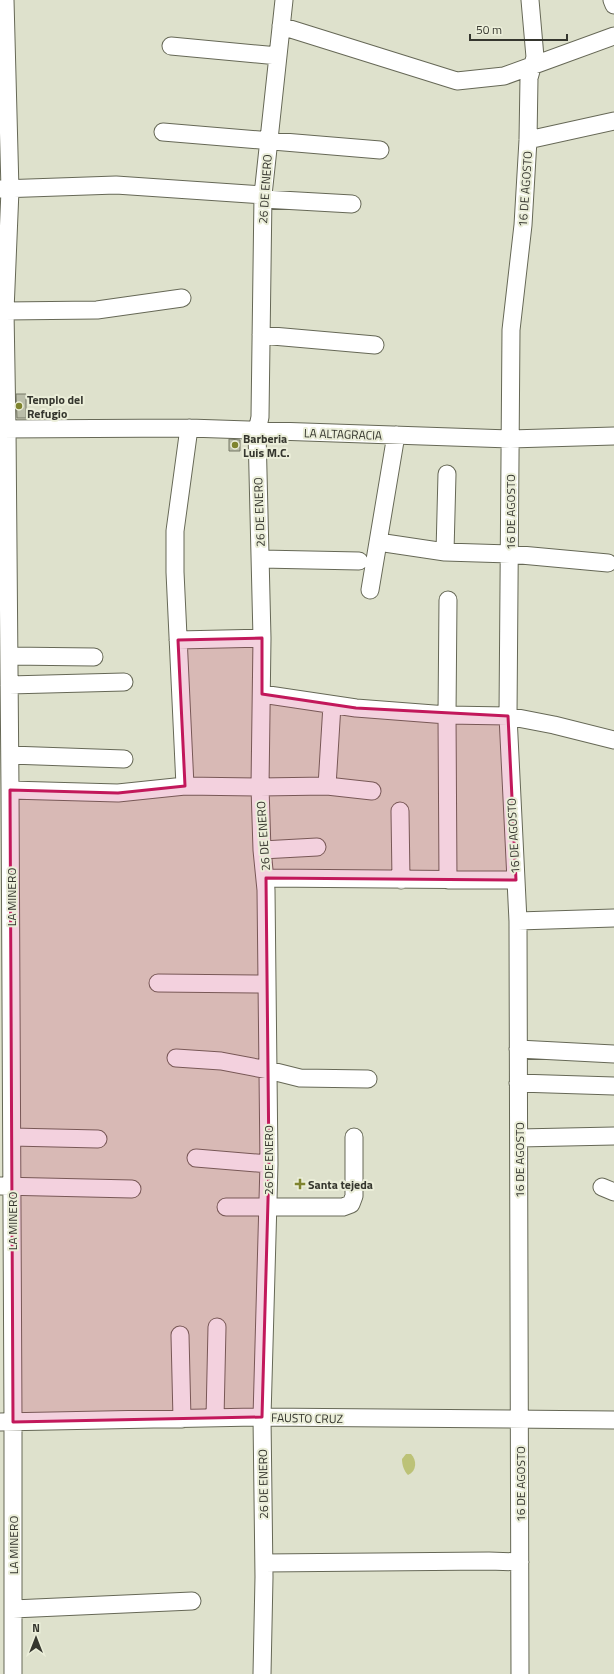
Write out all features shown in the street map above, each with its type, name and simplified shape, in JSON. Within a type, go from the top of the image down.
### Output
[{"type":"street","name":"LA MINERO","points":[[5,0],[5,189],[3,276],[5,311],[4,623],[9,656],[10,755],[8,1142],[6,1237],[7,1422],[13,1609],[13,1674]]},
{"type":"street","name":"26 DE ENERO","points":[[262,1674],[264,1563],[262,1417],[269,1164],[266,878],[262,850],[260,787],[262,638],[257,431],[260,417],[263,197],[284,0]]},
{"type":"street","name":"16 DE AGOSTO","points":[[517,1673],[520,1562],[518,920],[508,716],[510,439],[512,330],[523,225],[528,140],[529,78],[535,57],[530,0]]},
{"type":"street","points":[[612,0],[614,5]]},
{"type":"street","points":[[281,26],[458,81],[504,76],[614,36]]},
{"type":"street","points":[[171,46],[278,56]]},
{"type":"street","points":[[528,140],[614,121]]},
{"type":"street","points":[[163,132],[269,142],[380,150]]},
{"type":"street","points":[[5,189],[116,185],[352,204]]},
{"type":"street","points":[[5,311],[97,310],[182,298]]},
{"type":"street","points":[[261,335],[375,345]]},
{"type":"street","points":[[185,786],[175,572],[175,531],[188,428]]},
{"type":"street","name":"LA ALTAGRACIA","points":[[4,429],[188,428],[510,439],[614,436]]},
{"type":"street","points":[[370,590],[396,435]]},
{"type":"street","points":[[445,552],[447,474]]},
{"type":"street","points":[[378,542],[445,552],[510,554],[608,563]]},
{"type":"street","points":[[261,558],[359,561]]},
{"type":"street","points":[[448,600],[448,880]]},
{"type":"street","points":[[178,640],[262,638]]},
{"type":"street","points":[[9,656],[94,657]]},
{"type":"street","points":[[9,685],[124,682]]},
{"type":"street","points":[[262,694],[332,705],[447,715],[508,716],[554,725],[614,740]]},
{"type":"street","points":[[327,786],[332,705]]},
{"type":"street","points":[[10,755],[124,760]]},
{"type":"street","points":[[10,790],[118,793],[185,786],[327,786],[372,791]]},
{"type":"street","points":[[400,811],[401,880]]},
{"type":"street","points":[[262,850],[317,847]]},
{"type":"street","points":[[266,878],[516,880]]},
{"type":"street","points":[[518,920],[614,918]]},
{"type":"street","points":[[158,983],[267,984]]},
{"type":"street","points":[[518,1049],[614,1054]]},
{"type":"street","points":[[176,1058],[221,1061],[300,1078],[368,1079]]},
{"type":"street","points":[[518,1083],[614,1086]]},
{"type":"street","points":[[519,1138],[614,1136]]},
{"type":"street","points":[[226,1208],[343,1208],[351,1204],[354,1196],[354,1137]]},
{"type":"street","points":[[8,1142],[98,1139]]},
{"type":"street","points":[[196,1158],[269,1164]]},
{"type":"street","points":[[6,1186],[132,1189]]},
{"type":"street","points":[[215,1418],[217,1327]]},
{"type":"street","points":[[180,1335],[182,1419]]},
{"type":"street","name":"FAUSTO CRUZ","points":[[7,1422],[262,1417],[614,1420]]},
{"type":"street","points":[[264,1563],[520,1562]]},
{"type":"street","points":[[13,1609],[192,1601]]},
{"type":"highlighted area","points":[[262,638],[262,694],[356,708],[508,716],[516,880],[266,878],[269,1164],[262,1417],[13,1422],[10,790],[118,793],[185,786],[178,640]]},
{"type":"shaded area","points":[[406,1454],[411,1454],[415,1462],[413,1471],[408,1475],[404,1470],[402,1461]]},
{"type":"building","name":"Templo del Refugio","points":[[16,394],[26,394],[26,418],[17,418]]},
{"type":"building","name":"Barberia Luis M.C.","points":[[229,439],[240,440],[240,451],[229,451]]},
{"type":"place","name":"Templo del Refugio","points":[[19,406]]},
{"type":"place","name":"Barberia Luis M.C.","points":[[235,445]]},
{"type":"place","name":"Santa tejeda","points":[[300,1184]]}]
